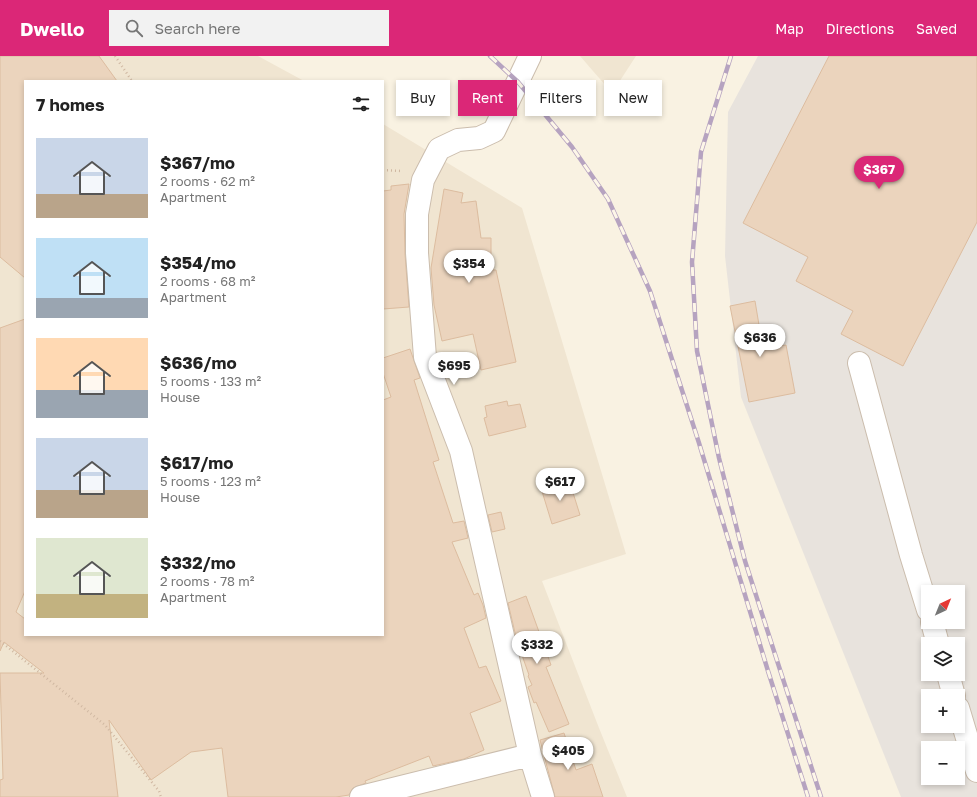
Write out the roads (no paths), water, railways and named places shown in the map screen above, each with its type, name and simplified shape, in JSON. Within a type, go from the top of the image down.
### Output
[{"type":"street","points":[[530,56],[494,131],[479,138],[458,140],[439,149],[423,180],[417,214],[417,253],[425,357],[461,451],[530,755],[543,797]]},
{"type":"street","points":[[859,363],[921,587]]},
{"type":"street","points":[[965,731],[977,770]]},
{"type":"street","points":[[361,797],[530,755]]},
{"type":"railway","points":[[490,56],[518,82],[572,147],[608,199],[650,291],[699,443],[808,797]]},
{"type":"railway","points":[[731,56],[701,152],[692,262],[697,351],[719,458],[745,561],[821,797]]}]
